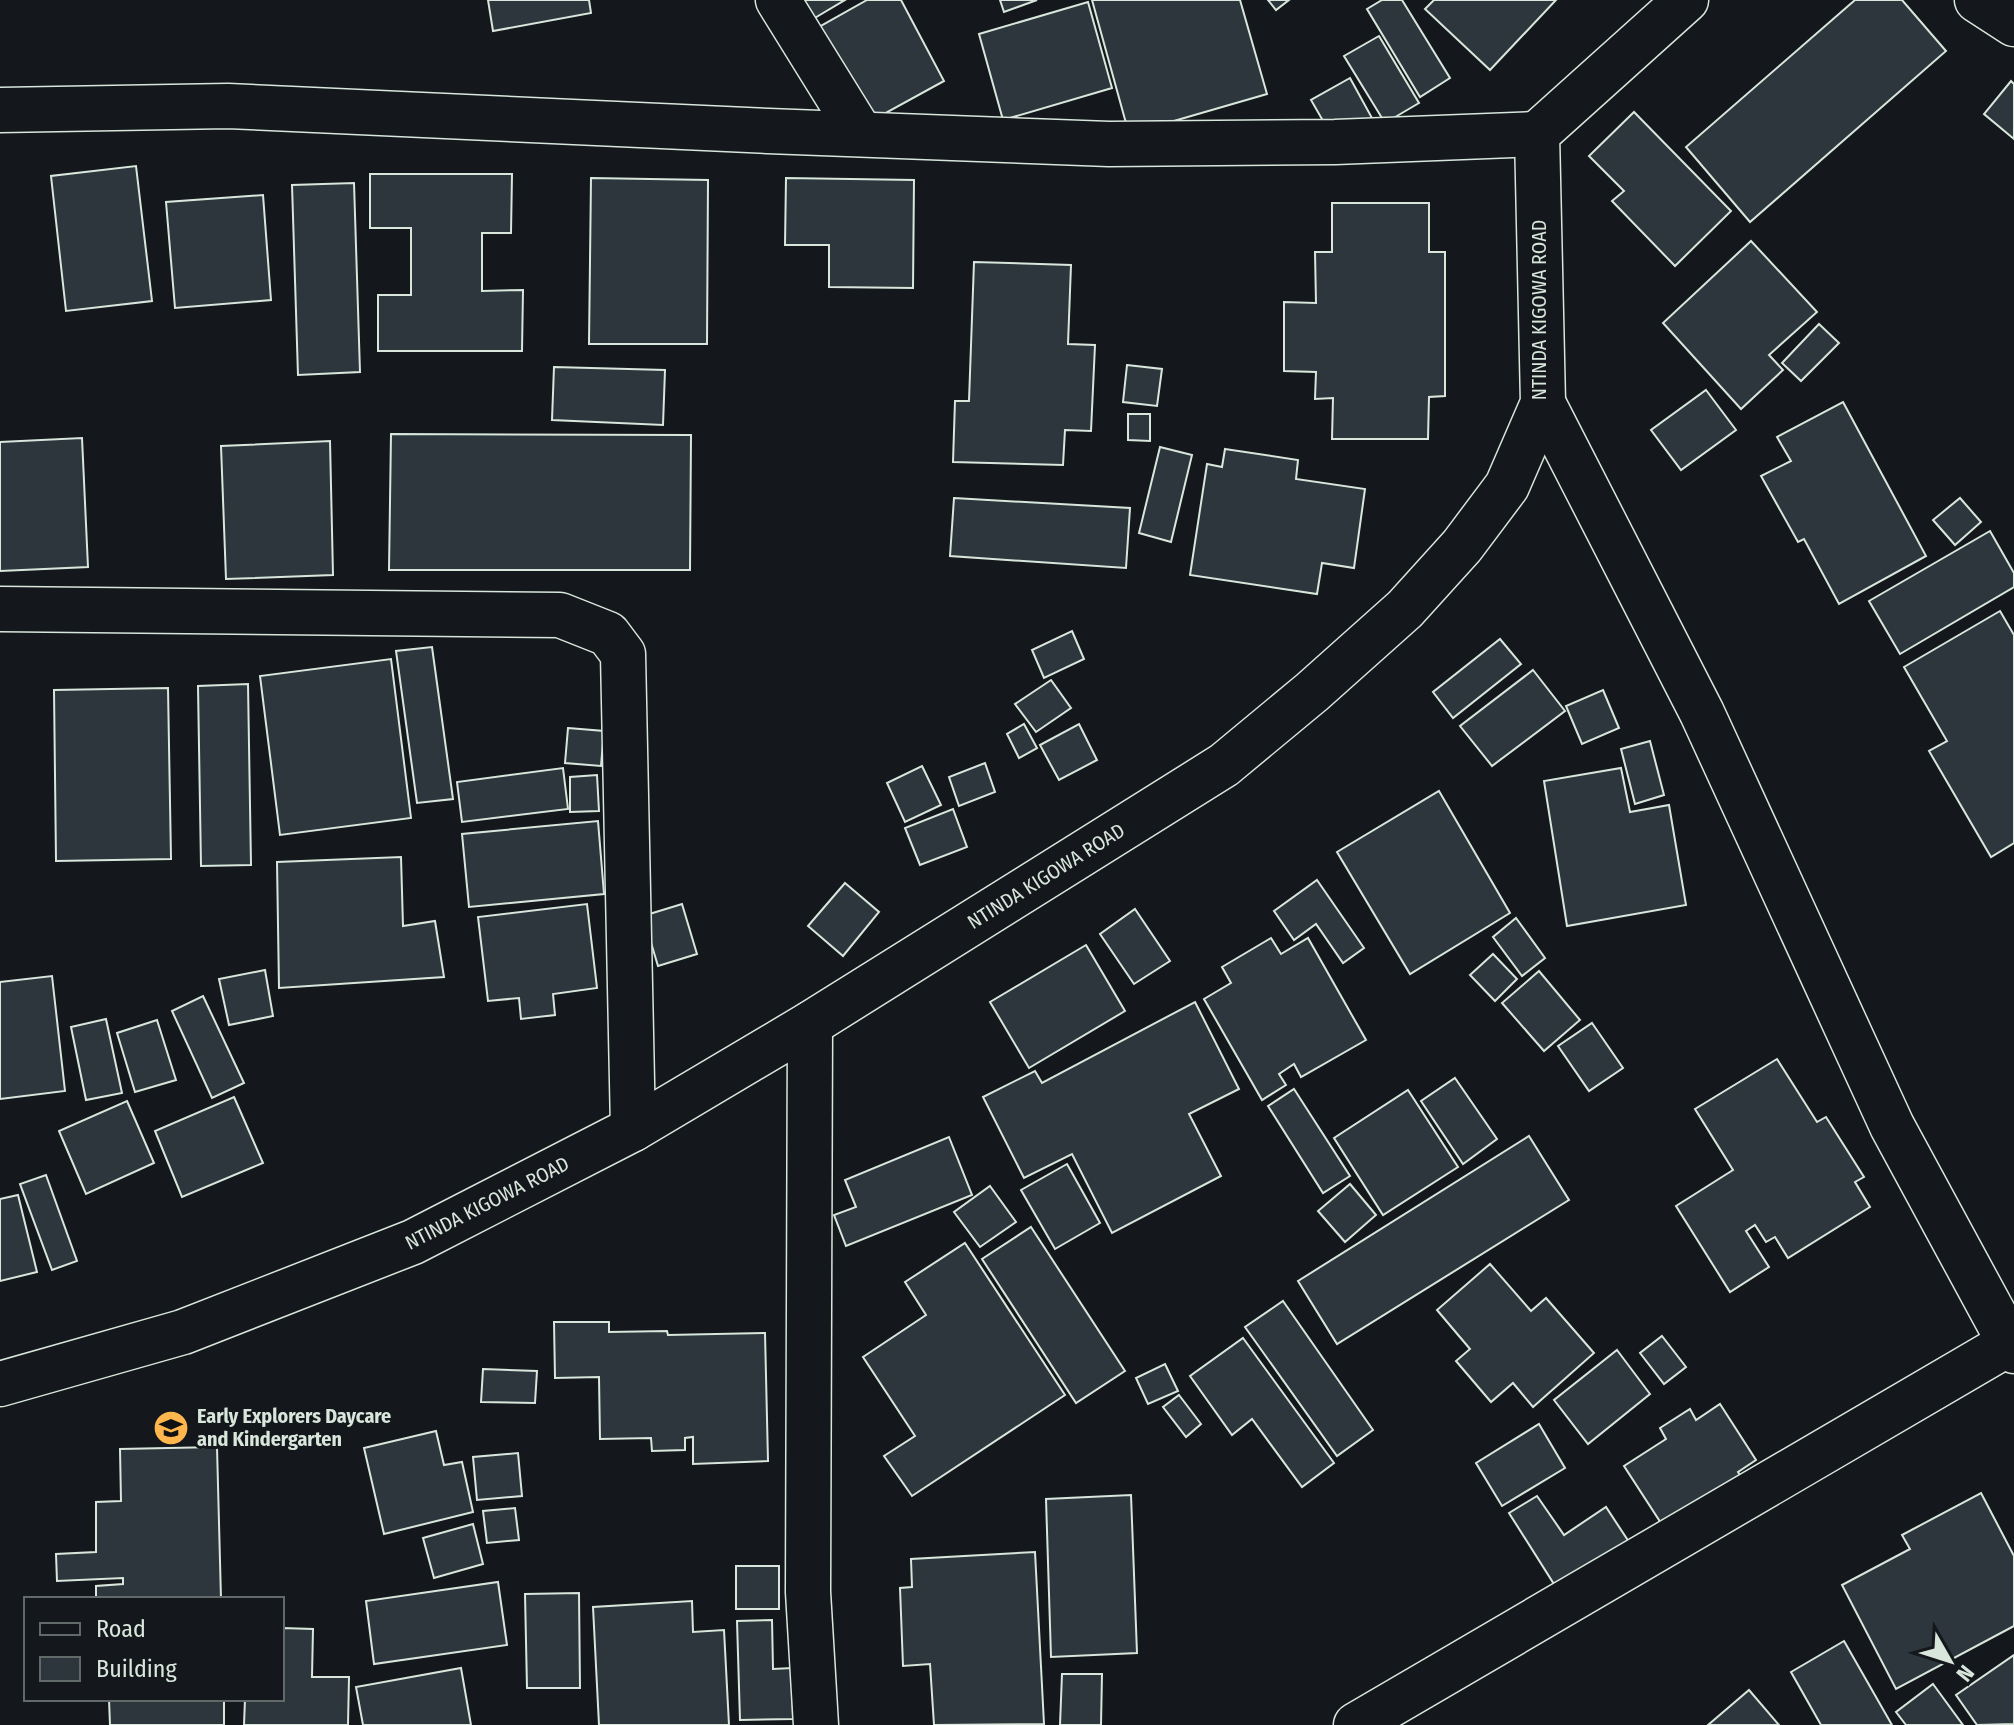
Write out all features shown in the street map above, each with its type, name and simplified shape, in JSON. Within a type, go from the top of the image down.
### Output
[{"type":"street","points":[[778,0],[861,134]]},
{"type":"street","points":[[0,110],[228,106],[1109,144],[1335,142],[1537,134],[1686,0]]},
{"type":"street","points":[[1977,0],[2014,24]]},
{"type":"street","name":"NTINDA KIGOWA ROAD","points":[[0,1384],[183,1332],[413,1242],[633,1129],[810,1024],[1224,765],[1405,609],[1462,546],[1507,486],[1543,403],[1537,134]]},
{"type":"street","points":[[1356,1725],[2011,1348],[1892,1126],[1702,713],[1543,403]]},
{"type":"street","points":[[0,609],[560,615],[608,634],[623,654],[633,1129]]},
{"type":"street","points":[[810,1024],[808,1592],[816,1725]]},
{"type":"building","points":[[488,0],[589,0],[591,13],[493,31]]},
{"type":"building","points":[[795,0],[845,0],[808,22]]},
{"type":"building","points":[[867,0],[901,0],[944,81],[864,125],[812,31]]},
{"type":"building","points":[[1000,0],[1037,0],[1004,12]]},
{"type":"building","points":[[1092,0],[1240,0],[1267,94],[1129,134]]},
{"type":"building","points":[[1268,0],[1289,0],[1276,10]]},
{"type":"building","points":[[1382,0],[1402,0],[1450,78],[1420,97],[1367,9]]},
{"type":"building","points":[[1434,0],[1556,0],[1490,70],[1425,9]]},
{"type":"building","points":[[1855,0],[1902,0],[1946,51],[1750,222],[1686,147]]},
{"type":"building","points":[[1088,2],[1112,88],[1003,120],[979,34]]},
{"type":"building","points":[[1379,36],[1419,103],[1385,123],[1344,56]]},
{"type":"building","points":[[1350,78],[1372,118],[1334,140],[1311,100]]},
{"type":"building","points":[[2011,81],[2014,84],[2014,139],[1984,114]]},
{"type":"building","points":[[1634,112],[1731,211],[1675,266],[1612,201],[1624,191],[1589,156]]},
{"type":"building","points":[[136,166],[152,301],[66,311],[51,176]]},
{"type":"building","points":[[370,174],[512,174],[511,233],[482,233],[482,291],[523,290],[522,351],[378,351],[378,295],[411,295],[411,228],[370,228]]},
{"type":"building","points":[[591,178],[708,180],[707,344],[589,344]]},
{"type":"building","points":[[786,178],[914,180],[913,288],[829,287],[829,245],[785,245]]},
{"type":"building","points":[[354,183],[360,372],[298,375],[292,185]]},
{"type":"building","points":[[263,195],[271,300],[175,308],[166,202]]},
{"type":"building","points":[[1332,203],[1429,203],[1429,252],[1445,252],[1445,396],[1429,397],[1428,439],[1332,439],[1333,398],[1315,399],[1316,372],[1284,371],[1284,302],[1316,303],[1315,252],[1332,252]]},
{"type":"building","points":[[1751,241],[1817,312],[1769,355],[1783,370],[1741,409],[1663,323]]},
{"type":"building","points":[[974,262],[1071,265],[1068,344],[1095,345],[1091,431],[1065,430],[1063,465],[953,462],[955,401],[969,401]]},
{"type":"building","points":[[1819,324],[1839,343],[1801,381],[1782,363]]},
{"type":"building","points":[[1127,365],[1162,369],[1157,406],[1123,402]]},
{"type":"building","points":[[554,367],[665,370],[663,425],[552,420]]},
{"type":"building","points":[[1706,390],[1736,430],[1681,470],[1651,430]]},
{"type":"building","points":[[1843,402],[1926,556],[1839,604],[1804,539],[1798,542],[1761,476],[1791,461],[1777,437]]},
{"type":"building","points":[[1128,414],[1150,414],[1150,441],[1128,440]]},
{"type":"building","points":[[391,434],[691,435],[690,570],[389,570]]},
{"type":"building","points":[[82,438],[88,567],[0,571],[0,442]]},
{"type":"building","points":[[330,441],[333,575],[226,579],[221,446]]},
{"type":"building","points":[[1160,447],[1192,455],[1171,542],[1139,533]]},
{"type":"building","points":[[1225,449],[1298,460],[1296,479],[1365,489],[1354,568],[1322,563],[1317,594],[1190,575],[1207,464],[1222,467]]},
{"type":"building","points":[[954,498],[1130,508],[1126,568],[950,556]]},
{"type":"building","points":[[1960,498],[1981,522],[1955,545],[1933,520]]},
{"type":"building","points":[[1990,531],[2014,573],[2014,587],[1900,654],[1869,601]]},
{"type":"building","points":[[2000,611],[2014,635],[2014,843],[1991,857],[1929,751],[1947,741],[1904,667]]},
{"type":"building","points":[[1072,631],[1084,659],[1044,678],[1032,650]]},
{"type":"building","points":[[1500,639],[1521,664],[1453,718],[1433,692]]},
{"type":"building","points":[[432,647],[453,799],[417,803],[396,651]]},
{"type":"building","points":[[391,659],[411,818],[280,835],[260,676]]},
{"type":"building","points":[[1533,670],[1565,711],[1492,766],[1460,726]]},
{"type":"building","points":[[1051,680],[1071,708],[1036,732],[1015,704]]},
{"type":"building","points":[[248,684],[251,865],[201,866],[198,686]]},
{"type":"building","points":[[168,688],[171,859],[56,861],[54,690]]},
{"type":"building","points":[[1603,690],[1619,728],[1582,744],[1566,706]]},
{"type":"building","points":[[1024,724],[1037,748],[1019,758],[1007,734]]},
{"type":"building","points":[[1079,724],[1097,760],[1059,780],[1040,745]]},
{"type":"building","points":[[568,728],[604,731],[601,766],[565,763]]},
{"type":"building","points":[[1650,741],[1664,795],[1635,804],[1621,749]]},
{"type":"building","points":[[985,763],[995,792],[959,806],[949,777]]},
{"type":"building","points":[[922,766],[941,805],[905,822],[887,783]]},
{"type":"building","points":[[563,768],[568,809],[462,822],[457,782]]},
{"type":"building","points":[[1621,768],[1630,812],[1669,805],[1686,905],[1567,926],[1544,781]]},
{"type":"building","points":[[597,775],[599,811],[570,812],[570,777]]},
{"type":"building","points":[[1439,791],[1510,913],[1410,974],[1337,852]]},
{"type":"building","points":[[953,809],[967,847],[920,865],[905,828]]},
{"type":"building","points":[[598,821],[604,894],[469,907],[462,834]]},
{"type":"building","points":[[401,857],[403,926],[435,921],[444,977],[279,988],[277,862]]},
{"type":"building","points":[[1317,880],[1364,948],[1343,963],[1316,924],[1294,940],[1274,911]]},
{"type":"building","points":[[845,883],[879,912],[843,956],[808,926]]},
{"type":"building","points":[[587,904],[597,988],[553,994],[555,1015],[521,1019],[519,998],[488,1001],[478,917]]},
{"type":"building","points":[[682,904],[697,954],[658,966],[643,916]]},
{"type":"building","points":[[1135,909],[1170,961],[1134,984],[1100,934]]},
{"type":"building","points":[[1516,918],[1545,958],[1522,976],[1493,937]]},
{"type":"building","points":[[1271,938],[1281,954],[1308,938],[1366,1040],[1301,1077],[1294,1064],[1279,1074],[1286,1085],[1262,1100],[1204,999],[1231,983],[1222,967]]},
{"type":"building","points":[[1086,945],[1125,1011],[1029,1068],[990,1002]]},
{"type":"building","points":[[1493,954],[1517,979],[1495,1001],[1470,975]]},
{"type":"building","points":[[265,970],[273,1016],[229,1025],[219,979]]},
{"type":"building","points":[[1539,971],[1580,1020],[1544,1051],[1502,1003]]},
{"type":"building","points":[[52,976],[65,1091],[0,1099],[0,982]]},
{"type":"building","points":[[203,996],[244,1083],[212,1098],[172,1011]]},
{"type":"building","points":[[1195,1002],[1239,1089],[1189,1114],[1221,1176],[1112,1233],[1072,1154],[1024,1178],[983,1097],[1035,1071],[1042,1083]]},
{"type":"building","points":[[106,1019],[122,1093],[86,1100],[71,1027]]},
{"type":"building","points":[[157,1020],[176,1080],[135,1092],[117,1033]]},
{"type":"building","points":[[1592,1023],[1623,1068],[1589,1091],[1558,1046]]},
{"type":"building","points":[[1777,1059],[1817,1122],[1826,1117],[1864,1177],[1855,1182],[1870,1207],[1788,1258],[1775,1237],[1766,1242],[1755,1225],[1746,1231],[1769,1267],[1730,1292],[1676,1206],[1733,1170],[1695,1109]]},
{"type":"building","points":[[1455,1078],[1497,1139],[1463,1164],[1421,1101]]},
{"type":"building","points":[[1294,1089],[1350,1176],[1323,1193],[1268,1106]]},
{"type":"building","points":[[1408,1090],[1458,1167],[1383,1215],[1334,1138]]},
{"type":"building","points":[[234,1097],[263,1163],[182,1197],[155,1131]]},
{"type":"building","points":[[127,1101],[154,1163],[86,1194],[59,1131]]},
{"type":"building","points":[[1529,1136],[1569,1200],[1337,1344],[1298,1281]]},
{"type":"building","points":[[949,1137],[972,1195],[846,1246],[834,1215],[856,1207],[845,1180]]},
{"type":"building","points":[[1067,1164],[1100,1223],[1055,1249],[1021,1190]]},
{"type":"building","points":[[46,1175],[77,1261],[52,1270],[20,1184]]},
{"type":"building","points":[[1350,1184],[1376,1215],[1345,1242],[1318,1211]]},
{"type":"building","points":[[990,1186],[1016,1222],[980,1247],[954,1212]]},
{"type":"building","points":[[18,1195],[37,1272],[0,1281],[0,1199]]},
{"type":"building","points":[[1031,1227],[1125,1371],[1076,1403],[982,1259]]},
{"type":"building","points":[[965,1243],[1065,1395],[912,1496],[884,1456],[915,1436],[863,1357],[926,1315],[905,1282]]},
{"type":"building","points":[[1490,1264],[1531,1311],[1546,1298],[1594,1353],[1533,1407],[1513,1383],[1491,1402],[1456,1361],[1470,1349],[1437,1310]]},
{"type":"building","points":[[1283,1301],[1373,1430],[1337,1456],[1245,1327]]},
{"type":"building","points":[[554,1322],[609,1322],[609,1332],[667,1331],[668,1335],[765,1333],[768,1461],[693,1464],[693,1437],[685,1438],[685,1450],[652,1451],[651,1438],[600,1439],[599,1377],[555,1378]]},
{"type":"building","points":[[1662,1336],[1686,1367],[1664,1384],[1640,1353]]},
{"type":"building","points":[[1243,1338],[1334,1463],[1302,1487],[1252,1419],[1232,1435],[1190,1376]]},
{"type":"building","points":[[1617,1350],[1650,1394],[1588,1444],[1554,1400]]},
{"type":"building","points":[[1165,1364],[1178,1391],[1148,1404],[1136,1378]]},
{"type":"building","points":[[483,1369],[537,1371],[535,1403],[481,1402]]},
{"type":"building","points":[[1179,1395],[1201,1424],[1186,1437],[1163,1407]]},
{"type":"building","points":[[1720,1404],[1756,1460],[1738,1472],[1747,1486],[1670,1537],[1624,1466],[1666,1439],[1660,1428],[1690,1409],[1696,1420]]},
{"type":"building","points":[[1539,1424],[1565,1468],[1502,1506],[1476,1463]]},
{"type":"building","points":[[436,1431],[444,1465],[462,1462],[473,1512],[384,1534],[364,1448]]},
{"type":"building","points":[[217,1447],[221,1597],[96,1597],[96,1586],[123,1584],[123,1578],[57,1581],[56,1554],[96,1552],[96,1502],[121,1501],[120,1449]]},
{"type":"building","points":[[518,1453],[522,1496],[477,1500],[473,1457]]},
{"type":"building","points":[[1981,1493],[2014,1556],[2014,1626],[1896,1689],[1842,1585],[1910,1549],[1902,1535]]},
{"type":"building","points":[[1131,1495],[1137,1653],[1051,1657],[1046,1499]]},
{"type":"building","points":[[1537,1496],[1564,1535],[1606,1507],[1631,1545],[1559,1592],[1509,1513]]},
{"type":"building","points":[[515,1508],[519,1540],[487,1543],[483,1511]]},
{"type":"building","points":[[473,1524],[483,1564],[434,1578],[423,1538]]},
{"type":"building","points":[[1035,1552],[1044,1724],[934,1725],[930,1664],[903,1666],[900,1588],[912,1587],[911,1559]]},
{"type":"building","points":[[736,1566],[779,1566],[779,1609],[736,1609]]},
{"type":"building","points":[[498,1582],[507,1645],[374,1664],[366,1601]]},
{"type":"building","points":[[579,1593],[580,1688],[527,1688],[525,1594]]},
{"type":"building","points":[[692,1601],[693,1632],[724,1630],[729,1725],[599,1725],[593,1607]]},
{"type":"building","points":[[772,1620],[773,1669],[792,1668],[793,1719],[740,1720],[737,1621]]},
{"type":"building","points":[[284,1628],[313,1629],[312,1677],[349,1677],[348,1725],[244,1725],[245,1701],[284,1701]]},
{"type":"building","points":[[1844,1641],[1892,1725],[1821,1725],[1791,1672]]},
{"type":"building","points":[[2014,1655],[2014,1724],[1977,1725],[1956,1695]]},
{"type":"building","points":[[461,1668],[471,1725],[363,1725],[356,1687]]},
{"type":"building","points":[[1062,1674],[1102,1674],[1101,1725],[1060,1725]]},
{"type":"building","points":[[1933,1684],[1963,1725],[1906,1725],[1896,1712]]},
{"type":"building","points":[[1749,1690],[1779,1725],[1708,1725]]},
{"type":"building","points":[[109,1701],[224,1701],[224,1725],[110,1725]]},
{"type":"place","name":"Early Explorers Daycare and Kindergarten","points":[[171,1428]]}]
